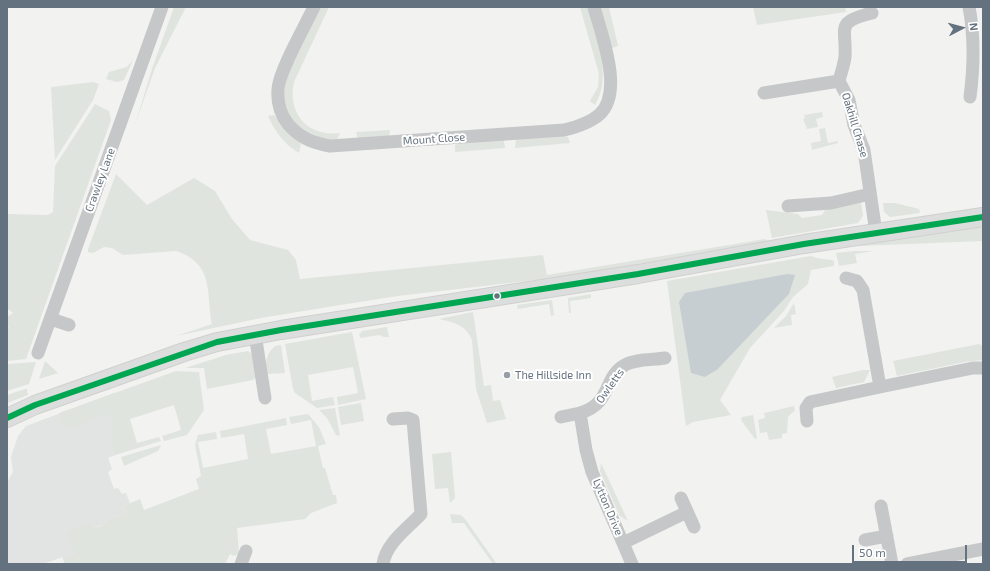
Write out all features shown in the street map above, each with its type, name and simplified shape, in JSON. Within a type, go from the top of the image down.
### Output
[{"type":"main road","points":[[7,418],[16,412],[184,352],[217,342],[255,334],[439,306],[983,217]]},
{"type":"street","name":"Crawley Lane","points":[[38,352],[162,7]]},
{"type":"street","name":"Mount Close","points":[[314,7],[282,74],[278,87],[277,100],[285,120],[299,135],[309,141],[330,146],[564,130],[580,126],[592,120],[601,113],[607,101],[611,81],[610,69],[594,7]]},
{"type":"street","points":[[969,7],[978,69],[970,97]]},
{"type":"street","name":"Oakhill Chase","points":[[872,13],[854,18],[845,27],[843,40],[845,58],[839,81],[849,100],[854,125],[864,150],[876,234]]},
{"type":"street","name":"Oakhill Chase","points":[[764,94],[839,81]]},
{"type":"street","points":[[788,206],[831,203],[870,194]]},
{"type":"street","points":[[846,278],[857,281],[863,290],[880,387]]},
{"type":"street","points":[[51,319],[69,325]]},
{"type":"street","points":[[255,334],[265,398]]},
{"type":"street","name":"Owletts","points":[[561,417],[580,413],[599,404],[615,375],[624,365],[664,358]]},
{"type":"street","points":[[807,421],[806,408],[810,402],[973,368],[983,368]]},
{"type":"street","name":"Lytton Drive","points":[[580,413],[586,450],[592,472],[632,564]]},
{"type":"street","points":[[383,564],[389,549],[396,539],[421,514],[413,420],[408,418],[394,419]]},
{"type":"street","points":[[681,498],[694,527]]},
{"type":"street","points":[[881,506],[892,564]]},
{"type":"street","name":"Lytton Drive","points":[[623,543],[687,512]]},
{"type":"street","points":[[865,540],[887,536]]},
{"type":"street","points":[[906,564],[983,549]]},
{"type":"street","points":[[241,564],[246,551]]},
{"type":"shaded area","points":[[174,7],[186,7],[155,68],[135,125],[152,69]]},
{"type":"shaded area","points":[[320,7],[329,7],[294,82],[294,104],[302,121],[318,131],[340,133],[337,140],[327,139],[308,132],[292,119],[284,102],[283,91],[288,73]]},
{"type":"shaded area","points":[[580,7],[588,7],[603,69],[603,81],[595,105],[590,101],[598,87],[599,74]]},
{"type":"shaded area","points":[[600,7],[609,7],[618,46],[612,48],[610,47]]},
{"type":"shaded area","points":[[753,7],[845,7],[846,12],[757,25]]},
{"type":"shaded area","points":[[133,60],[124,80],[117,82],[106,79],[109,72],[127,67]]},
{"type":"shaded area","points":[[93,82],[99,84],[93,100],[55,160],[51,87]]},
{"type":"shaded area","points":[[95,104],[109,111],[111,120],[26,359],[7,361],[7,330],[9,328],[7,325],[7,317],[13,313],[7,308],[7,214],[48,215],[53,212],[55,166]]},
{"type":"shaded area","points":[[822,112],[823,117],[816,119],[818,127],[807,129],[803,119],[805,118],[804,115]]},
{"type":"shaded area","points":[[274,115],[301,144],[299,153],[284,142],[277,132],[268,116]]},
{"type":"shaded area","points":[[825,128],[828,143],[838,141],[838,143],[812,150],[811,143],[821,141],[819,129]]},
{"type":"shaded area","points":[[390,130],[389,137],[358,139],[356,132]]},
{"type":"shaded area","points":[[568,137],[570,143],[515,148],[516,139]]},
{"type":"shaded area","points":[[504,141],[505,148],[455,152],[455,145],[458,143]]},
{"type":"shaded area","points":[[116,174],[147,205],[194,178],[215,191],[232,219],[250,240],[288,250],[296,260],[300,279],[543,255],[547,275],[765,239],[768,241],[570,276],[398,296],[328,307],[261,318],[176,336],[212,324],[206,281],[203,272],[197,264],[188,257],[176,251],[123,255],[112,248],[104,247],[93,253],[88,252]]},
{"type":"shaded area","points":[[861,202],[863,216],[858,223],[772,238],[766,210],[798,214],[802,218],[822,215],[825,210]]},
{"type":"shaded area","points":[[883,203],[895,203],[919,209],[920,213],[890,217],[884,212]]},
{"type":"shaded area","points":[[983,227],[983,241],[860,246],[859,244]]},
{"type":"shaded area","points":[[873,251],[855,254],[857,263],[839,266],[836,253]]},
{"type":"shaded area","points":[[811,256],[834,261],[834,266],[811,270],[808,284],[793,297],[784,311],[750,348],[720,400],[731,415],[693,422],[686,426],[667,281]],"holes":[[[789,294],[717,370],[705,377]]]},
{"type":"shaded area","points":[[787,274],[795,275],[789,294],[717,370],[705,377],[691,373],[679,302],[685,293]]},
{"type":"shaded area","points":[[591,294],[591,298],[570,301],[571,313],[569,313],[568,298]]},
{"type":"shaded area","points":[[552,300],[554,315],[551,316],[549,304],[518,309],[517,305]]},
{"type":"shaded area","points":[[794,303],[796,314],[791,315],[792,325],[774,328],[786,316]]},
{"type":"shaded area","points":[[473,312],[484,386],[491,385],[493,401],[500,400],[506,419],[487,423],[476,389],[472,340],[463,328],[454,323],[439,319]]},
{"type":"shaded area","points":[[387,327],[389,337],[379,335],[361,338],[359,335],[362,331]]},
{"type":"shaded area","points":[[352,332],[366,399],[338,405],[337,397],[358,393],[353,367],[308,375],[312,401],[333,397],[335,405],[317,408],[295,393],[293,389],[285,344]]},
{"type":"shaded area","points":[[979,344],[983,346],[983,360],[965,362],[897,376],[893,361]]},
{"type":"shaded area","points":[[281,345],[285,373],[267,374],[266,362],[268,355],[275,346]]},
{"type":"shaded area","points":[[248,351],[252,354],[256,377],[253,380],[207,389],[204,368],[185,368],[226,355]]},
{"type":"shaded area","points":[[45,361],[58,373],[39,379]]},
{"type":"shaded area","points":[[36,362],[29,384],[7,391],[7,364]]},
{"type":"shaded area","points":[[863,370],[870,370],[864,382],[836,388],[832,377]]},
{"type":"shaded area","points":[[176,371],[199,372],[204,410],[187,435],[164,441],[162,436],[181,430],[174,405],[130,419],[137,443],[159,437],[161,441],[115,455],[109,436],[115,434],[108,413],[68,429],[63,425],[59,413]]},
{"type":"shaded area","points":[[27,389],[28,395],[7,403],[7,395]]},
{"type":"shaded area","points":[[114,393],[128,450],[108,458],[112,469],[108,472],[114,489],[118,488],[122,494],[126,493],[130,503],[123,506],[126,513],[103,522],[104,524],[94,528],[92,523],[70,541],[74,553],[43,564],[7,564],[7,482],[13,472],[11,457],[18,436],[26,426]]},
{"type":"shaded area","points":[[361,403],[364,421],[341,425],[338,407]]},
{"type":"shaded area","points":[[794,406],[795,410],[788,417],[787,433],[782,434],[782,438],[769,440],[767,432],[760,433],[758,420],[765,418],[764,413]]},
{"type":"shaded area","points":[[335,408],[340,436],[336,435],[327,418],[319,410]]},
{"type":"shaded area","points":[[308,414],[319,427],[326,444],[318,446],[323,468],[325,468],[333,495],[336,495],[337,503],[311,513],[305,519],[237,528],[239,554],[234,556],[230,554],[225,564],[65,564],[62,557],[74,553],[66,532],[92,522],[94,528],[103,525],[103,522],[126,513],[123,506],[140,499],[144,510],[199,489],[196,479],[201,476],[195,445],[198,435],[216,432],[217,439],[198,442],[203,468],[248,459],[244,434],[221,438],[220,431],[286,418],[287,425],[266,429],[271,454],[316,446],[311,420],[291,424],[289,417]]},
{"type":"shaded area","points":[[753,415],[757,438],[755,439],[741,420],[742,417]]},
{"type":"shaded area","points":[[161,445],[158,451],[124,466],[121,457]]},
{"type":"shaded area","points":[[451,452],[455,498],[450,503],[448,488],[435,489],[432,454]]},
{"type":"shaded area","points":[[601,463],[628,521],[620,516],[617,510],[600,471]]},
{"type":"shaded area","points":[[450,514],[461,515],[465,519],[497,564],[493,564],[464,523],[452,523]]},
{"type":"transit line","points":[[7,418],[35,405],[217,342],[281,330],[638,274],[804,244],[983,217]]},
{"type":"place","name":"The Hillside Inn","points":[[507,375]]}]
